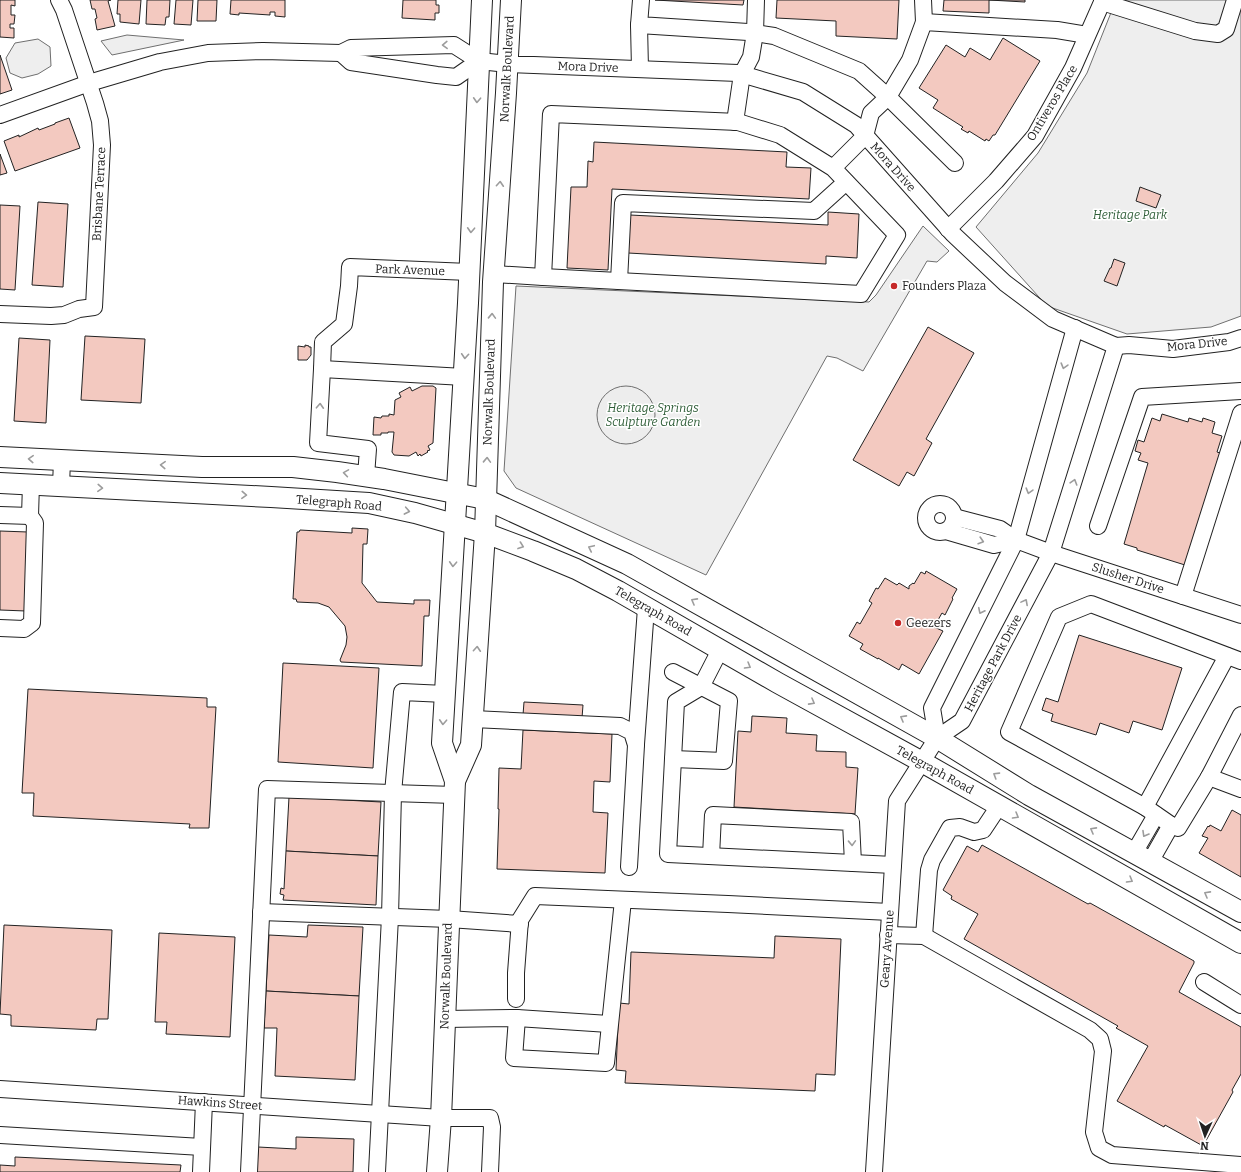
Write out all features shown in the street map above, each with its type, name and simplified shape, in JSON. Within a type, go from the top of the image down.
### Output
[{"type":"main road","name":"Norwalk Boulevard","points":[[437,1172],[445,1019],[454,788],[442,743],[464,377],[482,0]]},
{"type":"main road","name":"Norwalk Boulevard","points":[[454,788],[471,745],[485,533],[494,274],[511,0]]},
{"type":"main road","points":[[0,457],[202,467],[293,467],[366,476],[485,499],[627,564],[937,738],[1029,795],[1241,912]]},
{"type":"main road","name":"Telegraph Road","points":[[0,483],[271,497],[369,504],[416,513],[485,533],[576,569],[922,762],[1241,943]]},
{"type":"street","name":"Brisbane Terrace","points":[[0,314],[51,316],[64,315],[94,306],[102,145],[100,121],[89,83],[64,10],[59,0]]},
{"type":"street","points":[[640,69],[641,0]]},
{"type":"street","points":[[735,122],[742,74],[751,57],[755,33],[756,0]]},
{"type":"street","points":[[833,168],[865,136],[871,113],[888,97],[910,60],[924,22],[923,0]]},
{"type":"street","points":[[1102,1],[1195,31],[1218,34],[1226,29],[1235,0]]},
{"type":"street","name":"Ontiveros Place","points":[[948,229],[996,180],[1035,136],[1074,68],[1102,1]]},
{"type":"street","points":[[924,22],[1057,30],[1088,35]]},
{"type":"street","points":[[640,25],[755,33],[774,36],[859,71],[888,97],[955,163]]},
{"type":"street","points":[[0,115],[89,83],[160,62],[208,53],[262,51],[342,54],[351,48],[454,45],[479,61],[456,77],[351,62],[342,54]]},
{"type":"street","points":[[394,69],[395,47]]},
{"type":"street","name":"Mora Drive","points":[[479,61],[508,64],[738,73],[803,92],[856,125],[948,229],[1005,283],[1053,319],[1116,346],[1128,345],[1173,349],[1241,340]]},
{"type":"street","points":[[494,274],[543,277],[861,294],[897,235],[833,168],[780,135],[735,122],[551,114],[543,277]]},
{"type":"street","points":[[619,281],[623,203],[814,211],[846,182]]},
{"type":"street","name":"Park Avenue","points":[[322,369],[323,342],[344,324],[350,267],[469,272]]},
{"type":"street","points":[[937,738],[932,708],[1016,540],[1075,328]]},
{"type":"street","name":"Heritage Park Drive","points":[[937,738],[962,721],[1052,553],[1116,346]]},
{"type":"street","points":[[366,476],[368,449],[318,443],[322,369],[464,377]]},
{"type":"street","points":[[1098,526],[1142,397],[1241,391]]},
{"type":"street","points":[[1182,596],[1241,413]]},
{"type":"street","points":[[61,486],[62,460]]},
{"type":"street","points":[[0,628],[24,629],[32,623],[35,523],[30,516],[31,484]]},
{"type":"street","points":[[0,514],[30,516]]},
{"type":"street","name":"Slusher Drive","points":[[950,524],[1000,529],[1016,540],[1052,553],[1241,615]]},
{"type":"street","points":[[1142,858],[1151,811],[1234,658],[1091,604],[1059,617],[1009,732],[1151,811],[1171,826],[1178,828],[1209,777],[1241,715]]},
{"type":"street","points":[[629,867],[646,608]]},
{"type":"street","points":[[720,650],[701,687],[676,702],[668,854],[893,865]]},
{"type":"street","points":[[673,672],[728,701],[724,761],[673,759]]},
{"type":"street","points":[[377,1172],[390,917],[393,793],[402,692],[445,694]]},
{"type":"street","points":[[472,719],[620,726],[632,732],[636,748]]},
{"type":"street","name":"Geary Avenue","points":[[874,1172],[897,801],[937,738]]},
{"type":"street","points":[[1209,777],[1241,788]]},
{"type":"street","points":[[249,1172],[267,789],[393,793],[454,788]]},
{"type":"street","points":[[924,936],[929,870],[932,860],[943,840],[950,828],[960,827],[974,832],[983,830],[999,806]]},
{"type":"street","points":[[711,856],[713,815],[851,822],[853,863]]},
{"type":"street","points":[[1142,858],[1171,826]]},
{"type":"street","points":[[516,1000],[516,973],[520,920],[535,896],[890,912]]},
{"type":"street","points":[[517,1018],[514,1058],[606,1063],[623,900]]},
{"type":"street","points":[[261,912],[449,919],[520,924]]},
{"type":"street","points":[[888,934],[924,936],[1090,1030],[1100,1039],[1103,1052],[1094,1132],[1099,1148],[1112,1155],[1241,1165]]},
{"type":"street","points":[[1204,982],[1241,1005]]},
{"type":"street","points":[[445,1019],[517,1018],[610,1024]]},
{"type":"street","name":"Hawkins Street","points":[[0,1089],[440,1118],[490,1118],[492,1126],[490,1172]]},
{"type":"street","points":[[201,1172],[204,1102]]},
{"type":"street","points":[[0,1135],[202,1147]]},
{"type":"green space","name":"Heritage Park","points":[[1116,0],[1241,0],[1241,316],[1211,327],[1127,334],[1047,306],[976,227],[1038,153],[1087,73]]},
{"type":"green space","points":[[127,35],[184,40],[112,55],[101,41]]},
{"type":"green space","points":[[38,39],[50,47],[51,66],[38,74],[22,78],[10,73],[6,58],[15,43]]},
{"type":"green space","name":"Heritage Springs Sculpture Garden","points":[[923,226],[949,251],[937,262],[927,261],[863,371],[837,358],[827,356],[706,575],[516,488],[504,471],[516,286],[869,302],[876,295]]},
{"type":"shaded area","points":[[620,386],[632,386],[647,394],[655,409],[655,421],[647,436],[632,444],[620,444],[605,436],[597,421],[597,409],[605,394]]},
{"type":"building","points":[[0,0],[15,0],[15,6],[11,5],[11,15],[15,15],[14,24],[10,24],[10,28],[14,28],[14,38],[0,37]]},
{"type":"building","points":[[90,0],[111,0],[108,1],[115,26],[97,30],[95,9],[92,9]]},
{"type":"building","points":[[118,0],[141,0],[139,24],[120,22],[120,14],[117,14]]},
{"type":"building","points":[[147,0],[170,0],[169,17],[166,17],[165,25],[146,24]]},
{"type":"building","points":[[176,0],[193,0],[191,25],[174,24]]},
{"type":"building","points":[[198,0],[217,0],[216,21],[197,21]]},
{"type":"building","points":[[231,0],[285,0],[285,17],[275,16],[275,12],[270,12],[270,15],[239,13],[239,15],[230,14]]},
{"type":"building","points":[[403,0],[436,0],[436,5],[439,5],[439,13],[435,13],[435,20],[402,18]]},
{"type":"building","points":[[655,0],[744,0],[743,5]]},
{"type":"building","points":[[777,0],[899,0],[897,39],[836,36],[836,21],[776,18]]},
{"type":"building","points":[[944,0],[989,0],[989,13],[943,11]]},
{"type":"building","points":[[989,0],[1025,0],[1025,2]]},
{"type":"building","points":[[1003,38],[1040,61],[995,135],[993,135],[989,141],[986,139],[985,141],[969,131],[968,133],[961,129],[963,127],[933,108],[938,100],[919,88],[946,45],[965,57],[970,48],[990,60]]},
{"type":"building","points":[[0,55],[12,90],[0,94]]},
{"type":"building","points":[[69,118],[80,148],[15,171],[4,141],[19,135],[19,137],[38,128],[39,130]]},
{"type":"building","points":[[594,142],[787,152],[786,167],[811,168],[809,199],[612,189],[608,270],[567,268],[571,187],[587,187],[588,161],[593,162]]},
{"type":"building","points":[[0,154],[7,173],[0,175]]},
{"type":"building","points":[[1140,187],[1161,195],[1156,208],[1136,201]]},
{"type":"building","points":[[38,202],[68,204],[63,287],[32,285]]},
{"type":"building","points":[[0,205],[20,206],[15,290],[0,289]]},
{"type":"building","points":[[828,212],[859,214],[857,258],[826,256],[826,264],[628,253],[630,215],[828,225]]},
{"type":"building","points":[[1114,259],[1125,263],[1117,286],[1104,281]]},
{"type":"building","points":[[928,327],[974,353],[926,439],[932,443],[914,476],[907,472],[899,486],[853,460]]},
{"type":"building","points":[[85,336],[145,339],[141,403],[81,400]]},
{"type":"building","points":[[19,338],[50,340],[46,423],[14,421]]},
{"type":"building","points":[[305,345],[311,347],[311,355],[307,360],[298,360],[298,346],[305,347]]},
{"type":"building","points":[[422,386],[433,386],[436,388],[433,443],[428,446],[430,450],[421,456],[420,454],[418,456],[416,452],[409,456],[394,455],[392,452],[394,432],[373,435],[374,417],[381,418],[382,416],[389,416],[389,414],[394,415],[395,400],[401,397],[399,393],[410,387],[412,391]]},
{"type":"building","points":[[1162,414],[1188,422],[1189,418],[1202,422],[1203,418],[1215,422],[1212,433],[1222,436],[1217,452],[1220,453],[1185,565],[1137,550],[1137,548],[1124,544],[1148,463],[1138,460],[1141,453],[1135,451],[1138,440],[1144,442],[1152,418],[1160,421]]},
{"type":"building","points":[[352,528],[368,529],[367,544],[363,544],[362,583],[377,602],[414,604],[414,600],[430,600],[429,616],[424,616],[422,666],[341,662],[340,660],[346,645],[347,637],[345,626],[329,607],[318,603],[297,602],[296,599],[293,599],[297,532],[300,530],[352,533]]},
{"type":"building","points":[[0,531],[28,532],[26,611],[0,610]]},
{"type":"building","name":"Geezers","points":[[926,571],[957,589],[945,615],[942,613],[934,627],[943,631],[919,674],[902,664],[899,670],[878,659],[860,649],[863,644],[849,636],[857,622],[860,624],[872,603],[869,601],[876,588],[878,589],[885,578],[897,585],[899,583],[909,589],[909,586],[913,583],[914,584],[921,572],[925,574]]},
{"type":"building","points":[[1079,635],[1182,668],[1162,730],[1133,721],[1129,733],[1100,723],[1096,735],[1051,721],[1053,714],[1042,710],[1046,698],[1058,702]]},
{"type":"building","points":[[283,663],[379,668],[373,768],[278,762]]},
{"type":"building","points":[[28,689],[207,698],[207,707],[216,707],[209,828],[189,828],[190,824],[33,816],[34,793],[22,793]]},
{"type":"building","points":[[524,702],[583,705],[582,718],[523,715]]},
{"type":"building","points":[[752,716],[787,718],[786,733],[817,735],[816,751],[846,752],[846,767],[858,768],[855,814],[734,807],[738,731],[751,732]]},
{"type":"building","points":[[523,730],[612,734],[610,782],[594,781],[593,812],[608,813],[605,873],[497,869],[499,768],[521,769]]},
{"type":"building","points":[[289,797],[381,802],[378,856],[286,851]]},
{"type":"building","points":[[1232,810],[1241,815],[1241,877],[1199,853],[1208,838],[1202,836],[1208,826],[1209,827],[1210,825],[1221,831]]},
{"type":"building","points":[[982,845],[1194,961],[1179,992],[1241,1027],[1241,1074],[1232,1090],[1233,1092],[1203,1146],[1165,1125],[1164,1127],[1117,1101],[1148,1046],[1116,1028],[1118,1026],[964,939],[978,914],[951,899],[952,896],[943,890],[967,846],[978,852]]},
{"type":"building","points":[[286,851],[378,856],[376,905],[283,900],[284,895],[280,894],[281,888],[284,889]]},
{"type":"building","points":[[4,925],[112,930],[108,1019],[97,1019],[96,1030],[11,1026],[11,1015],[0,1014]]},
{"type":"building","points":[[308,925],[363,927],[359,996],[266,991],[269,935],[307,937]]},
{"type":"building","points":[[159,933],[235,937],[230,1037],[166,1034],[167,1022],[155,1022]]},
{"type":"building","points":[[775,936],[841,939],[835,1075],[816,1074],[815,1091],[625,1083],[626,1071],[616,1070],[619,1003],[629,1004],[631,952],[774,958]]},
{"type":"building","points":[[266,991],[359,996],[355,1080],[275,1076],[277,1028],[264,1028]]},
{"type":"building","points":[[296,1137],[354,1139],[353,1172],[257,1172],[258,1147],[296,1149]]},
{"type":"building","points":[[15,1157],[181,1165],[180,1172],[0,1172],[0,1165],[15,1166]]},
{"type":"place","name":"Founders Plaza","points":[[894,286]]},
{"type":"place","name":"Geezers","points":[[898,623]]}]
